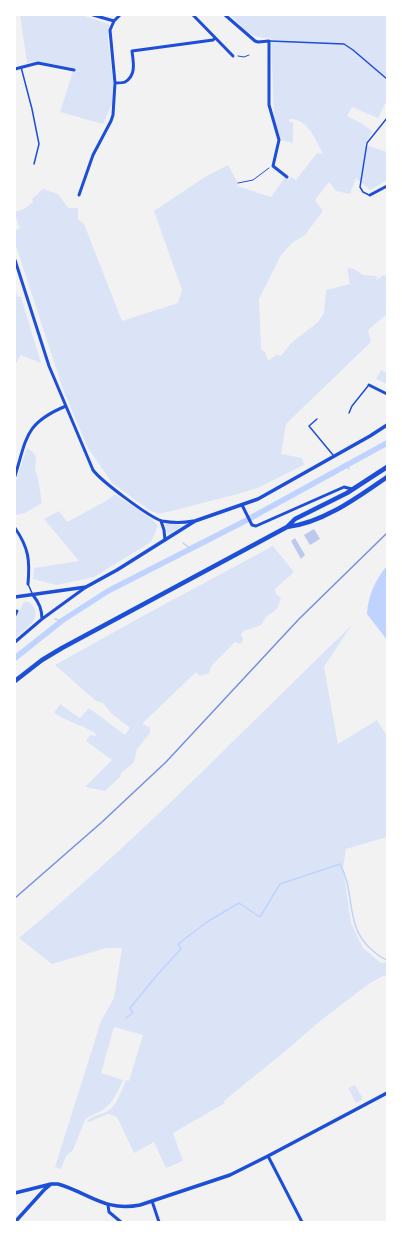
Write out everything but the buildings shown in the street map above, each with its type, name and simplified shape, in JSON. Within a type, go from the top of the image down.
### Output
[{"type":"main road","points":[[15,681],[42,660],[62,648],[287,527],[295,520],[352,490],[387,467]]},
{"type":"main road","points":[[287,527],[299,526],[330,512],[387,478]]},
{"type":"street","points":[[93,15],[114,21]]},
{"type":"street","points":[[79,195],[93,155],[111,121],[113,114],[115,83],[110,30],[114,21],[120,15]]},
{"type":"street","points":[[193,15],[233,56]]},
{"type":"street","points":[[225,15],[255,41],[269,41],[269,105],[279,140],[272,166],[287,177]]},
{"type":"street","points":[[115,83],[125,82],[131,76],[134,69],[132,51],[213,40],[215,38]]},
{"type":"street","points":[[15,69],[38,63],[74,70]]},
{"type":"street","points":[[370,195],[387,186]]},
{"type":"street","points":[[15,260],[49,366],[96,475],[143,510],[161,520],[180,523],[195,521],[242,505],[267,494],[334,457],[387,425]]},
{"type":"street","points":[[369,385],[387,394]]},
{"type":"street","points":[[15,476],[30,430],[42,418],[66,406]]},
{"type":"street","points":[[242,505],[252,525],[256,526],[344,487],[352,490]]},
{"type":"street","points":[[161,520],[165,540]]},
{"type":"street","points":[[15,642],[42,619],[86,587],[195,521]]},
{"type":"street","points":[[15,528],[27,550],[29,569],[28,584]]},
{"type":"street","points":[[15,597],[86,587]]},
{"type":"street","points":[[33,595],[42,611],[42,619]]},
{"type":"street","points":[[15,1193],[51,1184],[62,1185],[108,1205],[128,1208],[230,1175],[387,1093]]},
{"type":"street","points":[[268,1156],[302,1222]]},
{"type":"street","points":[[16,1222],[51,1184]]},
{"type":"street","points":[[152,1201],[159,1222]]},
{"type":"street","points":[[108,1205],[109,1212],[121,1222]]},
{"type":"lane","points":[[269,41],[344,44],[387,79]]},
{"type":"lane","points":[[21,67],[32,108],[39,144],[34,164]]},
{"type":"lane","points":[[370,195],[362,192],[360,187],[367,143],[387,118]]},
{"type":"lane","points":[[349,413],[352,406],[369,385]]},
{"type":"lane","points":[[317,419],[309,426],[334,457]]},
{"type":"lane","points":[[28,584],[33,595]]},
{"type":"path","points":[[233,56],[244,57],[248,55]]},
{"type":"path","points":[[238,183],[253,180],[272,166]]},
{"type":"shaded area","points":[[20,15],[81,15],[109,24],[108,40],[114,91],[112,104],[103,124],[60,112],[74,68],[36,61],[27,63]]},
{"type":"shaded area","points":[[230,15],[387,15],[387,100],[378,118],[352,107],[347,116],[361,123],[372,131],[365,145],[387,152],[387,180],[370,190],[356,178],[350,194],[336,191],[329,182],[315,200],[323,211],[305,235],[292,243],[281,255],[259,299],[261,349],[265,352],[268,361],[276,355],[281,356],[291,343],[318,322],[324,313],[326,290],[350,284],[347,268],[354,269],[363,275],[377,276],[376,280],[387,275],[387,314],[368,330],[371,342],[286,424],[281,454],[302,458],[304,465],[260,487],[159,514],[149,510],[112,483],[88,448],[64,392],[15,243],[15,230],[20,228],[15,218],[15,212],[24,209],[33,202],[32,199],[43,189],[58,194],[68,208],[78,208],[78,219],[84,224],[122,321],[178,303],[182,290],[154,211],[208,175],[228,165],[238,183],[237,186],[271,197],[285,177],[288,180],[291,177],[296,180],[317,153],[323,154],[310,130],[301,122],[296,120],[289,119],[289,121],[293,122],[293,143],[281,140],[279,138],[274,119],[271,38],[252,35]]},
{"type":"shaded area","points":[[17,293],[17,297],[21,297],[41,363],[21,355],[15,365],[15,294]]},
{"type":"shaded area","points":[[381,370],[387,373],[387,384],[376,379]]},
{"type":"shaded area","points":[[27,448],[33,452],[36,457],[35,469],[42,503],[25,513],[15,515],[15,483]]},
{"type":"shaded area","points":[[114,495],[152,519],[158,526],[151,542],[94,577],[56,585],[33,579],[34,568],[79,561],[44,519],[59,511],[67,522],[106,501]]},
{"type":"shaded area","points":[[166,524],[181,525],[182,526],[168,535]]},
{"type":"shaded area","points":[[273,546],[294,572],[275,589],[276,594],[281,598],[277,609],[266,617],[261,625],[243,631],[241,635],[243,638],[242,643],[239,644],[235,642],[212,665],[209,673],[200,676],[196,672],[142,724],[150,727],[150,733],[137,749],[134,762],[121,773],[120,777],[105,791],[85,787],[112,760],[86,741],[90,735],[95,736],[97,734],[54,713],[60,704],[80,718],[89,708],[125,735],[130,728],[111,713],[103,703],[96,701],[55,665]]},
{"type":"shaded area","points":[[24,602],[29,602],[34,607],[36,612],[35,617],[29,626],[15,638],[15,618]]},
{"type":"shaded area","points":[[351,626],[324,667],[338,744],[377,720],[387,736],[387,837],[346,849],[343,868],[351,923],[363,948],[381,963],[387,962],[387,976],[383,976],[370,983],[320,1021],[224,1101],[225,1103],[173,1133],[183,1161],[166,1168],[154,1142],[134,1153],[117,1117],[108,1114],[89,1122],[87,1121],[92,1117],[108,1111],[117,1101],[126,1080],[129,1081],[143,1035],[114,1027],[101,1073],[123,1080],[110,1103],[102,1111],[89,1116],[85,1120],[73,1150],[66,1156],[61,1169],[55,1167],[101,1021],[114,998],[122,948],[106,948],[52,964],[19,938],[105,864],[147,825]]},
{"type":"shaded area","points":[[355,1085],[363,1099],[356,1103],[348,1088]]},
{"type":"water","points":[[387,566],[387,640],[367,614],[373,588]]},
{"type":"waterway","points":[[15,658],[63,620],[108,591],[245,521],[387,443]]},
{"type":"waterway","points":[[346,466],[349,469]]},
{"type":"waterway","points":[[183,543],[191,549]]},
{"type":"waterway","points":[[55,619],[62,621]]},
{"type":"waterway","points":[[126,1018],[133,1013],[130,1008],[181,949],[178,944],[207,922],[239,903],[260,917],[280,884],[340,864],[348,886],[357,931],[363,941],[372,950],[387,960]]},
{"type":"railway","points":[[15,898],[102,822],[166,762],[299,619],[387,533]]}]
